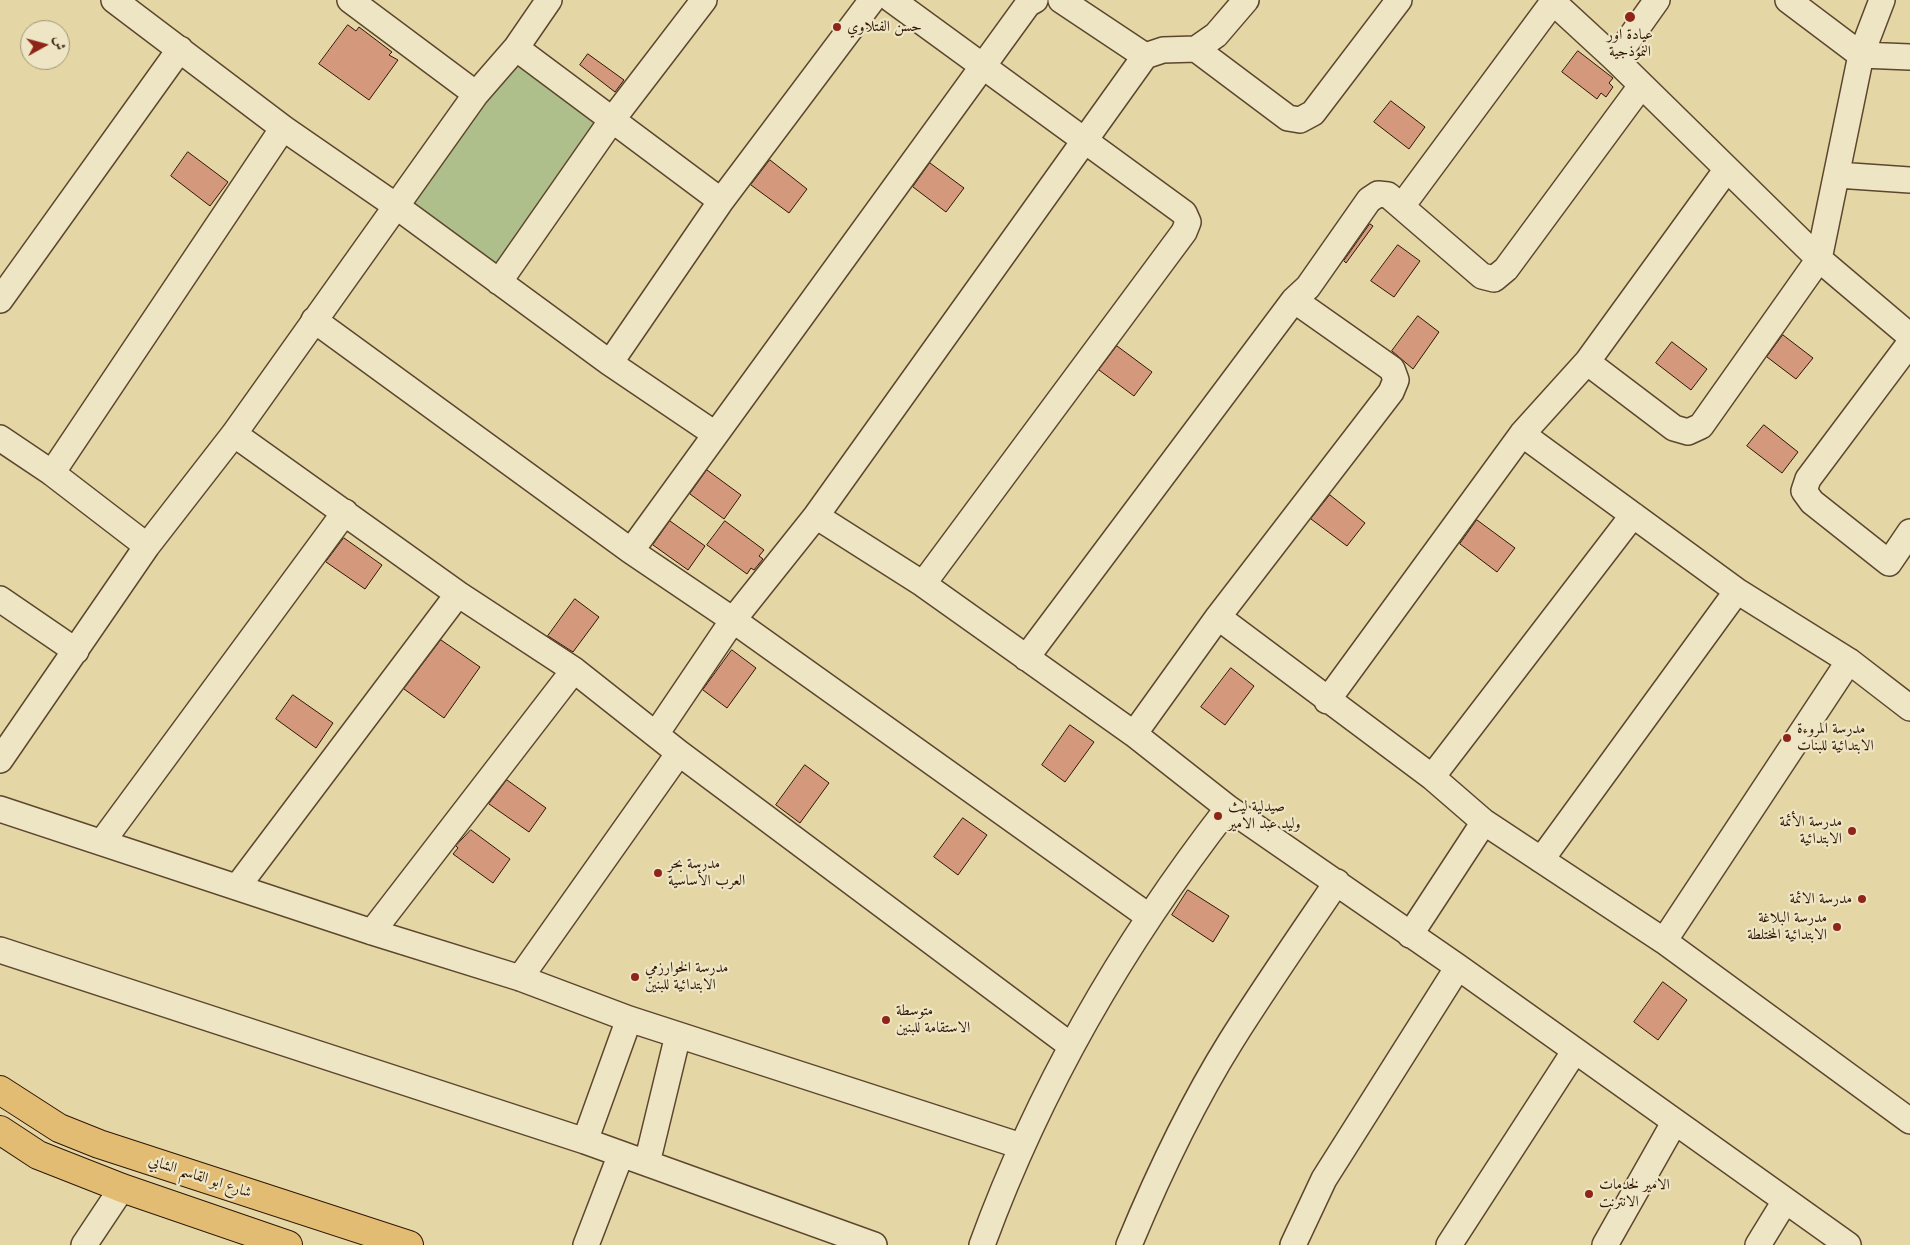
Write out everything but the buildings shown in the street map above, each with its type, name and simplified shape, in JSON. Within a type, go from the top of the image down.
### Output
[{"type":"main road","name":"شارع ابو القاسم الشابي","points":[[0,1090],[59,1128],[100,1144],[409,1245]]},
{"type":"main road","points":[[0,1130],[38,1154],[122,1188],[288,1245]]},
{"type":"street","points":[[114,0],[283,128],[396,206],[610,363],[715,434]]},
{"type":"street","points":[[350,0],[476,94]]},
{"type":"street","points":[[0,760],[147,546],[234,434],[476,94],[516,48],[549,0]]},
{"type":"street","points":[[499,282],[612,120],[704,0]]},
{"type":"street","points":[[610,363],[721,201],[872,0]]},
{"type":"street","points":[[892,0],[1184,213],[1188,222],[1184,232],[923,584]]},
{"type":"street","points":[[631,551],[1028,4],[1035,0]]},
{"type":"street","points":[[1061,0],[1145,56]]},
{"type":"street","points":[[656,734],[733,620],[816,516],[1145,56],[1163,50],[1196,49],[1216,34],[1245,0]]},
{"type":"street","points":[[1196,49],[1288,118],[1300,120],[1312,113],[1399,0]]},
{"type":"street","points":[[1615,59],[1658,0]]},
{"type":"street","points":[[1788,0],[1861,55],[1910,57]]},
{"type":"street","points":[[1587,362],[1674,428],[1688,432],[1701,426],[1819,259],[1861,55],[1882,0]]},
{"type":"street","points":[[1402,206],[1552,1],[1615,59],[1819,259],[1910,336]]},
{"type":"street","points":[[516,48],[721,201]]},
{"type":"street","points":[[0,300],[7,274],[180,49]]},
{"type":"street","points":[[1026,658],[1294,300],[1308,287],[1369,200],[1378,194],[1388,195],[1482,276],[1494,279],[1506,269],[1641,86]]},
{"type":"street","points":[[52,473],[283,128]]},
{"type":"street","points":[[1327,700],[1522,434],[1587,362],[1727,169]]},
{"type":"street","points":[[1837,175],[1910,180]]},
{"type":"street","points":[[1134,734],[1218,617],[1391,392],[1396,380],[1392,369],[1294,300]]},
{"type":"street","points":[[314,320],[631,551],[733,620],[1148,916]]},
{"type":"street","points":[[1910,343],[1808,480],[1804,491],[1812,502],[1889,563],[1910,532]]},
{"type":"street","points":[[234,434],[458,594],[574,670],[679,753],[1070,1045]]},
{"type":"street","points":[[1522,434],[1737,591],[1849,661],[1910,708]]},
{"type":"street","points":[[0,438],[52,473],[147,546]]},
{"type":"street","points":[[102,842],[345,512]]},
{"type":"street","points":[[1432,777],[1633,515]]},
{"type":"street","points":[[816,516],[923,584],[1134,734],[1228,808],[1458,967],[1574,1052],[1848,1245]]},
{"type":"street","points":[[1541,860],[1737,591]]},
{"type":"street","points":[[238,886],[458,594]]},
{"type":"street","points":[[0,599],[76,651]]},
{"type":"street","points":[[1218,617],[1432,777],[1484,822],[1664,941],[1910,1121]]},
{"type":"street","points":[[1664,941],[1849,661]]},
{"type":"street","points":[[372,932],[574,670]]},
{"type":"street","points":[[520,978],[679,753]]},
{"type":"street","points":[[982,1245],[1021,1146],[1070,1045],[1148,916],[1228,808]]},
{"type":"street","points":[[0,809],[238,886],[372,932],[520,978],[629,1019],[1021,1146]]},
{"type":"street","points":[[1410,935],[1484,822]]},
{"type":"street","points":[[1129,1245],[1171,1150],[1204,1088],[1231,1042],[1337,882]]},
{"type":"street","points":[[0,950],[585,1141],[874,1245]]},
{"type":"street","points":[[1293,1245],[1324,1179],[1458,967]]},
{"type":"street","points":[[585,1141],[629,1019]]},
{"type":"street","points":[[647,1163],[678,1035]]},
{"type":"street","points":[[1449,1245],[1574,1052]]},
{"type":"street","points":[[1604,1245],[1674,1123]]},
{"type":"street","points":[[0,1148],[38,1154]]},
{"type":"street","points":[[586,1245],[621,1154]]},
{"type":"street","points":[[84,1245],[122,1188]]},
{"type":"street","points":[[1758,1245],[1785,1201]]},
{"type":"green space","points":[[516,48],[612,120],[499,282],[396,206]]},
{"type":"place","name":"عيادة اور النموذجية","points":[[1630,17]]},
{"type":"place","name":"حسن الفتلاوي","points":[[837,27]]},
{"type":"place","name":"مدرسة المروءة الابتدائية للبنات","points":[[1787,738]]},
{"type":"place","name":"صيدلية ليث وليد عبد الامير","points":[[1218,816]]},
{"type":"place","name":"مدرسة الأئمة الابتدائية","points":[[1852,831]]},
{"type":"place","name":"مدرسة بحر العرب الأساسية","points":[[658,873]]},
{"type":"place","name":"مدرسة الائمة","points":[[1862,899]]},
{"type":"place","name":"مدرسة البلاغة الابتدائية المختلطة","points":[[1837,927]]},
{"type":"place","name":"مدرسة الخوارزمي الابتدائية للبنين","points":[[635,977]]},
{"type":"place","name":"متوسطة الاستقامة للبنين","points":[[886,1020]]},
{"type":"place","name":"الامير لخدمات الانترنت","points":[[1589,1194]]}]
